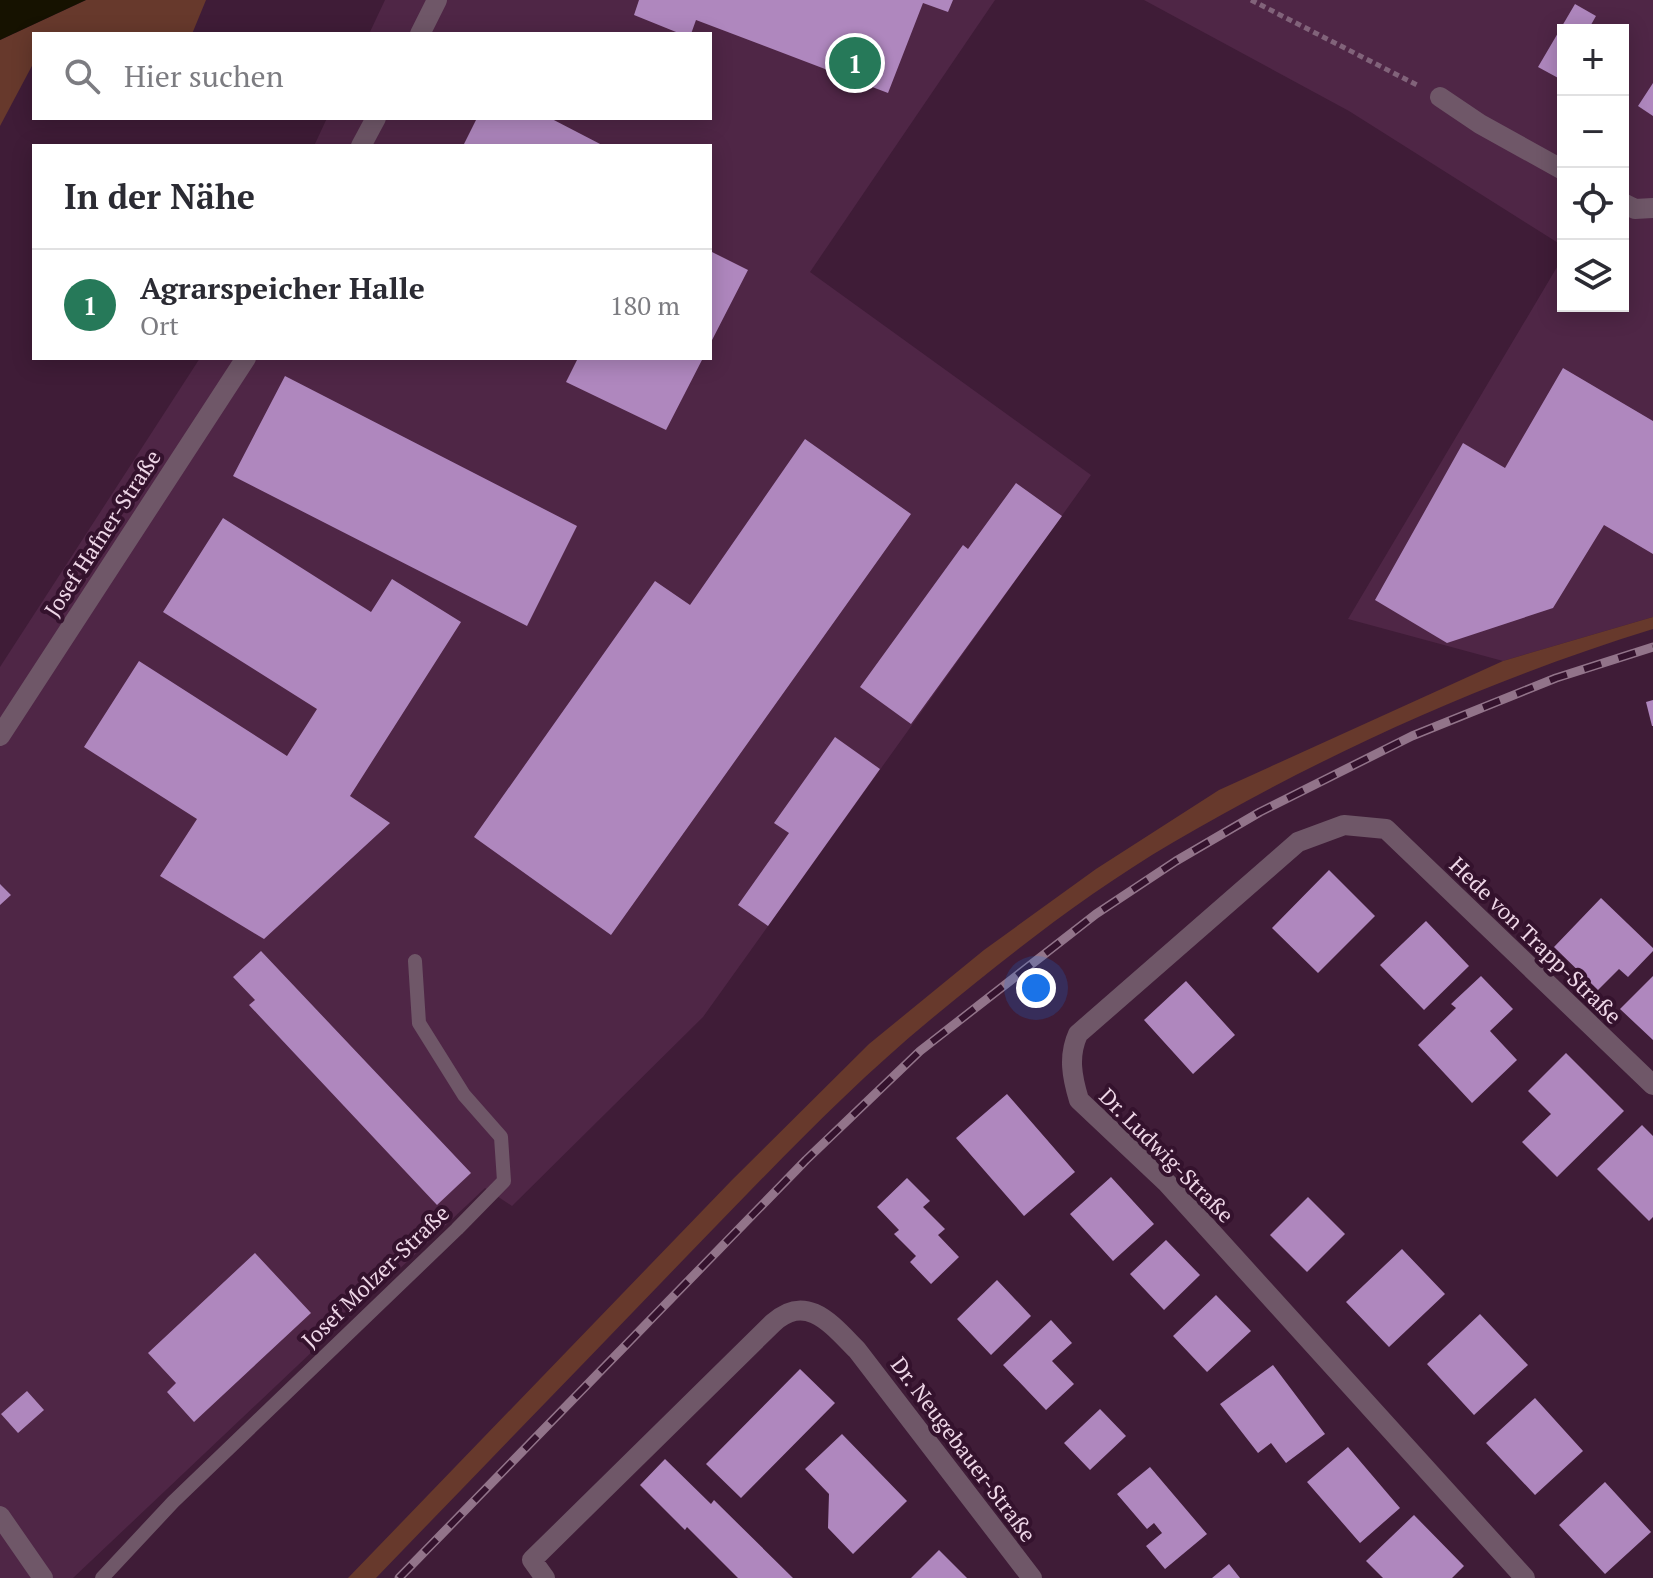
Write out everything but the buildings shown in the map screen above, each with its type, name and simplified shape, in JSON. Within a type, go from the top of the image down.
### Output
[{"type":"street","points":[[421,32],[437,0]]},
{"type":"street","points":[[1440,97],[1480,124],[1559,168]]},
{"type":"street","points":[[362,144],[375,120]]},
{"type":"street","points":[[1629,206],[1635,209],[1653,208]]},
{"type":"street","name":"Josef Hafner-Straße","points":[[0,736],[245,360]]},
{"type":"street","name":"Dr. Ludwig-Straße","points":[[1386,829],[1344,825],[1298,842],[1078,1034],[1071,1060],[1074,1082],[1079,1100],[1167,1183],[1525,1578]]},
{"type":"street","name":"Hede von Trapp-Straße","points":[[1386,829],[1653,1085]]},
{"type":"street","name":"Dr. Neugebauer-Straße","points":[[545,1578],[532,1560],[785,1312],[800,1309],[823,1317],[857,1350],[1032,1578]]},
{"type":"street","points":[[0,1516],[43,1578]]},
{"type":"lane","name":"Josef Molzer-Straße","points":[[102,1578],[173,1502],[504,1181],[501,1137],[464,1095],[419,1023],[415,961]]},
{"type":"path","points":[[1251,0],[1440,97]]},
{"type":"shaded area","points":[[0,0],[86,0],[0,40]]},
{"type":"shaded area","points":[[86,0],[206,0],[193,32],[32,32],[32,66],[0,126],[0,40]]},
{"type":"shaded area","points":[[385,0],[995,0],[810,272],[1091,475],[703,1017],[512,1206],[485,1188],[73,1578],[0,1578],[0,667],[199,360],[712,360],[712,144],[315,144],[326,120],[712,120],[712,32],[370,32]]},
{"type":"shaded area","points":[[1144,0],[1653,0],[1653,617],[1503,661],[1348,619],[1557,267],[1557,312],[1629,312],[1629,24],[1557,24],[1557,242],[1349,111]]},
{"type":"shaded area","points":[[1653,617],[1653,629],[1590,649],[1467,696],[1288,779],[1140,862],[1048,927],[930,1020],[835,1105],[376,1578],[348,1578],[732,1180],[869,1044],[984,950],[1096,869],[1219,790],[1503,661]]},
{"type":"railway","points":[[399,1578],[806,1160],[920,1051],[1096,914],[1176,861],[1260,812],[1412,736],[1556,678],[1653,647]]},
{"type":"place","name":"Agrarspeicher Halle","points":[[855,63]]}]
